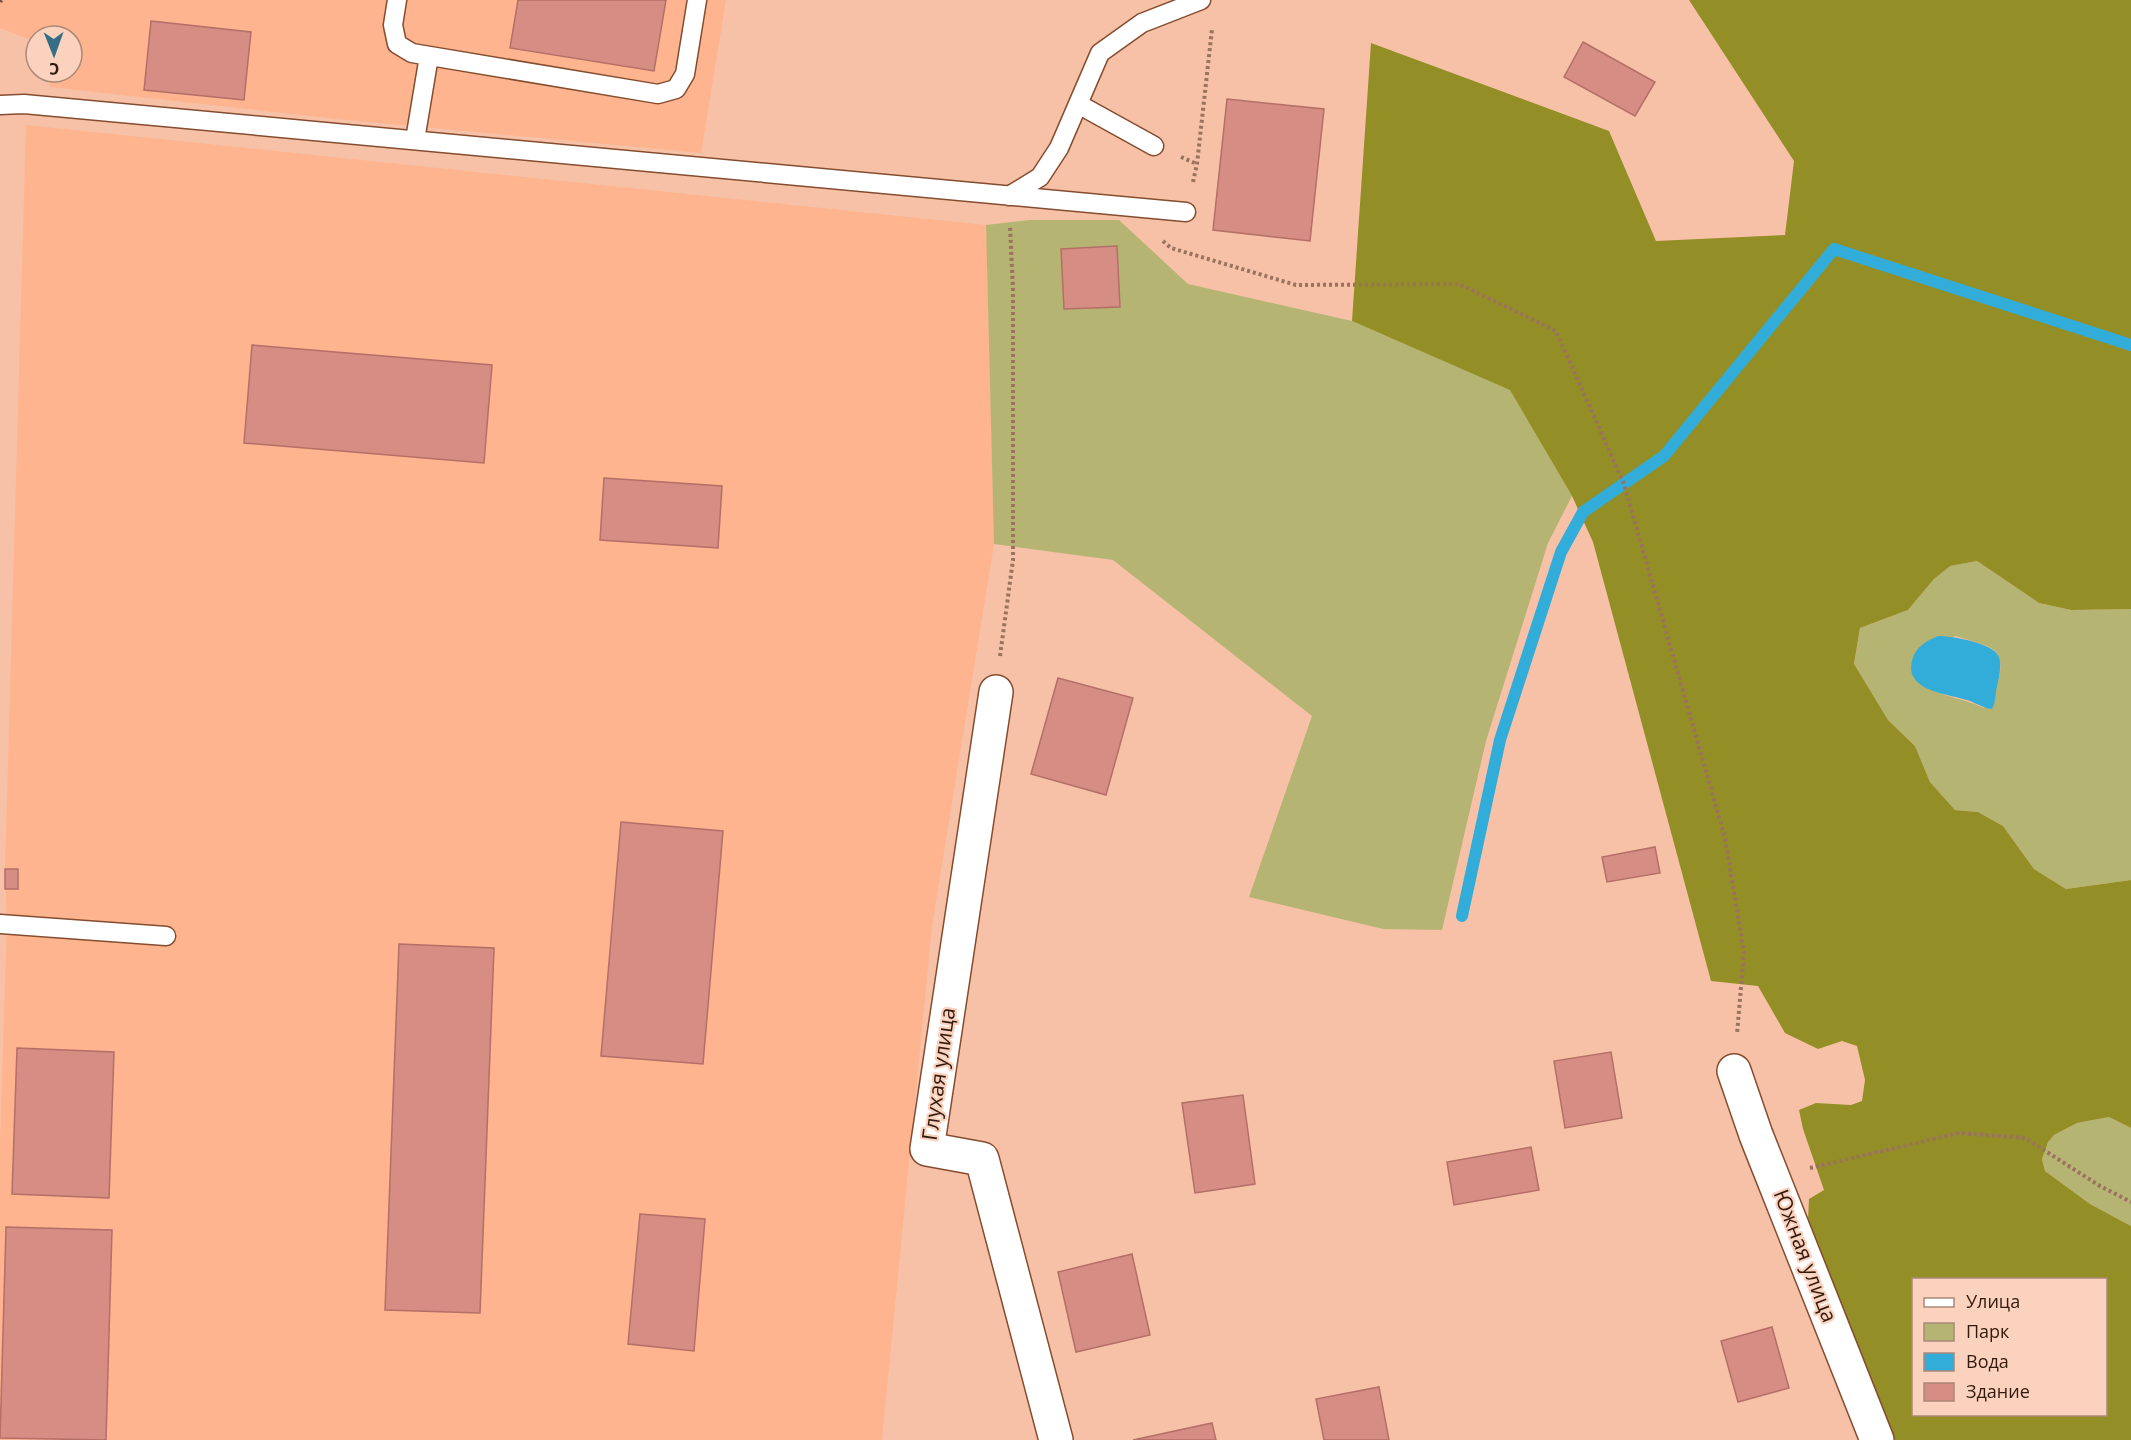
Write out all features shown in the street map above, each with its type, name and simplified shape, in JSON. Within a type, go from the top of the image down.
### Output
[{"type":"street","name":"Глухая улица","points":[[996,692],[927,1149],[982,1159],[1056,1440]]},
{"type":"street","name":"Южная улица","points":[[1734,1071],[1756,1135],[1877,1440]]},
{"type":"lane","points":[[397,0],[393,26],[397,45],[412,53],[658,94],[676,89],[685,74],[697,0]]},
{"type":"lane","points":[[1009,195],[1040,177],[1059,148],[1100,53],[1142,23],[1201,0]]},
{"type":"lane","points":[[415,140],[429,56]]},
{"type":"lane","points":[[0,105],[24,104],[1186,212]]},
{"type":"lane","points":[[1078,104],[1154,146]]},
{"type":"lane","points":[[0,924],[166,936]]},
{"type":"path","points":[[1172,248],[1186,212],[1197,164],[1212,23]]},
{"type":"path","points":[[996,692],[1013,560],[1013,290],[1009,195]]},
{"type":"path","points":[[1121,206],[1172,248],[1296,285],[1459,284],[1556,331],[1624,484],[1725,838],[1744,953],[1734,1071]]},
{"type":"path","points":[[1774,1178],[1838,1160],[1959,1133],[2025,1138],[2100,1186],[2131,1202]]},
{"type":"shaded area","points":[[0,0],[726,0],[701,153],[337,119],[50,87],[50,84],[84,84],[84,24],[24,24],[24,37],[0,28]]},
{"type":"shaded area","points":[[1689,0],[2131,0],[2131,609],[2071,610],[2039,603],[1977,561],[1950,566],[1934,579],[1908,610],[1860,628],[1854,664],[1888,720],[1915,746],[1930,782],[1955,810],[1978,812],[2003,826],[2034,869],[2066,889],[2131,880],[2131,1128],[2109,1117],[2077,1123],[2054,1135],[2048,1142],[2042,1159],[2045,1171],[2090,1204],[2131,1226],[2131,1440],[1883,1440],[1808,1220],[1809,1199],[1824,1190],[1803,1129],[1799,1110],[1816,1103],[1851,1105],[1862,1101],[1865,1080],[1857,1046],[1842,1041],[1818,1049],[1785,1033],[1758,986],[1711,981],[1593,542],[1572,496],[1510,390],[1352,321],[1371,43],[1609,131],[1656,241],[1785,235],[1794,161]]},
{"type":"shaded area","points":[[26,125],[986,225],[994,544],[932,926],[882,1440],[0,1440],[0,1143],[7,924],[5,869]]},
{"type":"green space","points":[[1029,220],[1119,220],[1188,284],[1352,321],[1510,389],[1572,496],[1548,543],[1486,741],[1442,930],[1383,929],[1249,897],[1312,716],[1113,560],[994,544],[986,225]]},
{"type":"green space","points":[[1977,561],[2039,603],[2071,610],[2131,609],[2131,880],[2066,889],[2034,869],[2003,826],[1978,812],[1955,810],[1930,782],[1915,746],[1888,720],[1854,665],[1860,628],[1908,610],[1934,579],[1949,566]],"holes":[[[1955,636],[1988,647],[1999,657],[1998,680],[1984,708],[1928,688],[1913,676]]]},
{"type":"green space","points":[[2109,1117],[2131,1128],[2131,1226],[2090,1204],[2045,1171],[2042,1159],[2048,1141],[2054,1135],[2077,1123]]},
{"type":"water","points":[[1938,636],[1972,641],[1996,652],[2000,660],[2000,668],[1992,709],[1931,690],[1915,679],[1911,671],[1912,661],[1918,648]]},
{"type":"building","points":[[518,0],[666,0],[654,71],[510,48]]},
{"type":"building","points":[[151,21],[251,32],[244,100],[144,90]]},
{"type":"building","points":[[1583,42],[1655,82],[1635,116],[1564,77]]},
{"type":"building","points":[[1227,99],[1324,109],[1310,241],[1213,230]]},
{"type":"building","points":[[1117,246],[1120,307],[1064,309],[1061,249]]},
{"type":"building","points":[[252,345],[492,365],[484,463],[244,443]]},
{"type":"building","points":[[604,478],[722,486],[718,548],[600,540]]},
{"type":"building","points":[[1058,678],[1133,698],[1106,795],[1031,774]]},
{"type":"building","points":[[621,822],[723,831],[703,1064],[601,1056]]},
{"type":"building","points":[[1655,847],[1660,873],[1607,882],[1602,857]]},
{"type":"building","points":[[5,869],[18,869],[18,889],[5,889]]},
{"type":"building","points":[[399,944],[494,948],[480,1313],[385,1310]]},
{"type":"building","points":[[17,1048],[114,1052],[109,1198],[12,1194]]},
{"type":"building","points":[[1611,1052],[1622,1118],[1565,1128],[1554,1061]]},
{"type":"building","points":[[1243,1095],[1255,1184],[1195,1193],[1182,1103]]},
{"type":"building","points":[[1531,1147],[1539,1190],[1454,1205],[1447,1162]]},
{"type":"building","points":[[640,1214],[705,1219],[694,1351],[628,1344]]},
{"type":"building","points":[[6,1227],[112,1230],[106,1440],[0,1438]]},
{"type":"building","points":[[1132,1254],[1150,1335],[1076,1352],[1058,1272]]},
{"type":"building","points":[[1772,1327],[1789,1388],[1738,1402],[1721,1341]]},
{"type":"building","points":[[1379,1387],[1389,1440],[1324,1440],[1316,1399]]},
{"type":"building","points":[[1212,1423],[1216,1440],[1133,1440]]},
{"type":"waterway","points":[[1462,916],[1500,740],[1561,552],[1583,512],[1664,456],[1834,249],[2131,345]]}]
